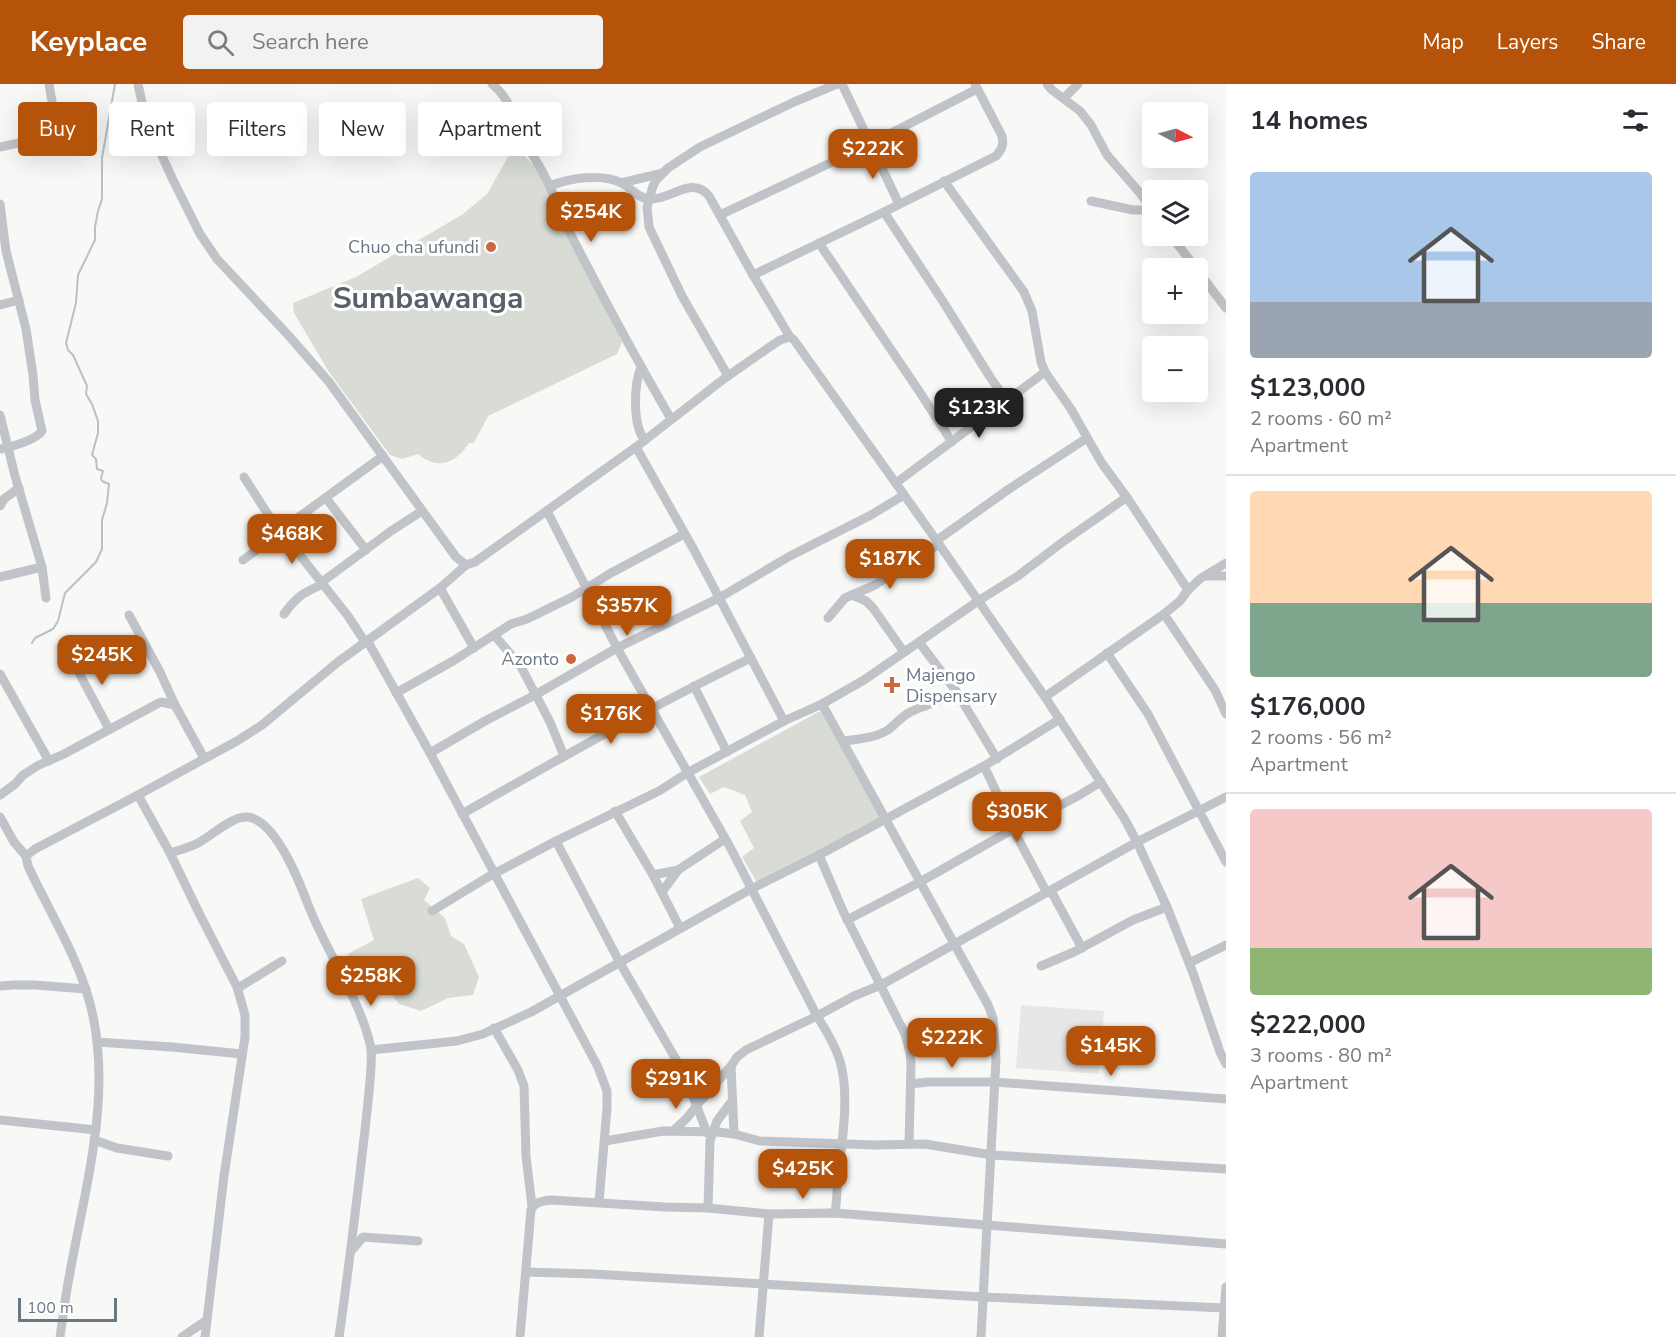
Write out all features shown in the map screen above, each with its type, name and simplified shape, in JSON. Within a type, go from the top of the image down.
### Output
[{"type":"street","points":[[0,147],[56,133],[49,84]]},
{"type":"street","points":[[138,84],[144,112],[157,145],[200,234],[217,259],[329,382],[456,557],[466,565]]},
{"type":"street","points":[[492,84],[502,92],[507,100],[523,138],[550,186],[585,262],[671,419]]},
{"type":"street","points":[[728,376],[682,296],[649,227],[647,216],[656,180],[683,158],[710,142],[837,84]]},
{"type":"street","points":[[842,84],[899,204]]},
{"type":"street","points":[[1047,84],[1080,111],[1107,155],[1142,196]]},
{"type":"street","points":[[1065,98],[1078,84]]},
{"type":"street","points":[[720,215],[870,144],[976,87],[1002,135],[1003,143],[996,156],[753,275]]},
{"type":"street","points":[[621,183],[663,173]]},
{"type":"street","points":[[550,186],[582,178],[609,179],[621,183],[650,200],[690,188],[705,190],[790,337],[798,345],[938,542],[1045,697],[1137,842],[1167,907],[1226,1064]]},
{"type":"street","points":[[944,181],[1029,300],[1045,372],[1071,409],[1101,462],[1127,497],[1188,590]]},
{"type":"street","points":[[1091,201],[1142,210]]},
{"type":"street","points":[[0,204],[6,251],[30,351],[34,400],[42,431],[39,435],[4,448]]},
{"type":"street","points":[[884,212],[1007,401]]},
{"type":"street","points":[[819,243],[952,442]]},
{"type":"street","points":[[1179,246],[1188,258]]},
{"type":"street","points":[[1208,284],[1226,308]]},
{"type":"street","points":[[0,305],[19,300]]},
{"type":"street","points":[[27,856],[35,849],[237,741],[262,725],[366,641],[440,588],[466,565],[475,562],[636,447],[728,376],[780,340],[790,337]]},
{"type":"street","points":[[641,367],[636,397],[636,418],[640,435],[645,440]]},
{"type":"street","points":[[896,483],[1045,372]]},
{"type":"street","points":[[0,415],[4,448],[19,488],[42,567],[46,598]]},
{"type":"street","points":[[828,618],[845,598],[875,585],[1009,489],[1087,438]]},
{"type":"street","points":[[636,447],[694,550],[784,722]]},
{"type":"street","points":[[243,560],[383,456]]},
{"type":"street","points":[[244,477],[269,516],[366,641],[430,753],[598,1067],[607,1091],[608,1108],[598,1202]]},
{"type":"street","points":[[0,506],[4,499],[19,488]]},
{"type":"street","points":[[430,753],[617,648],[719,598],[790,556],[856,523],[904,495]]},
{"type":"street","points":[[432,911],[556,841],[659,790],[864,680],[1018,576],[1127,497]]},
{"type":"street","points":[[326,498],[366,550]]},
{"type":"street","points":[[284,614],[298,597],[322,583],[422,511]]},
{"type":"street","points":[[547,511],[617,648],[725,839],[840,1060],[844,1076],[843,1144],[835,1214]]},
{"type":"street","points":[[396,693],[511,624],[527,619],[572,597],[586,587],[684,534]]},
{"type":"street","points":[[1045,697],[1164,614],[1180,601],[1188,590],[1226,563]]},
{"type":"street","points":[[0,577],[42,567]]},
{"type":"street","points":[[1206,576],[1226,576]]},
{"type":"street","points":[[440,588],[474,648]]},
{"type":"street","points":[[852,595],[866,601],[873,608],[904,652]]},
{"type":"street","points":[[1164,614],[1215,690],[1226,714]]},
{"type":"street","points":[[129,615],[204,758]]},
{"type":"street","points":[[494,635],[520,666],[550,722],[564,756]]},
{"type":"street","points":[[919,642],[956,691],[997,759]]},
{"type":"street","points":[[1107,653],[1148,714],[1226,862]]},
{"type":"street","points":[[70,656],[110,729]]},
{"type":"street","points":[[462,814],[652,708],[751,658]]},
{"type":"street","points":[[0,674],[49,761]]},
{"type":"street","points":[[694,686],[727,752]]},
{"type":"street","points":[[843,741],[882,733],[905,715],[946,699],[956,691]]},
{"type":"street","points":[[0,795],[23,775],[39,765],[74,750],[162,702],[175,705]]},
{"type":"street","points":[[822,704],[988,1005],[993,1018],[996,1059],[981,1337]]},
{"type":"street","points":[[371,1050],[456,1041],[473,1037],[531,1012],[751,889],[997,759],[1060,719]]},
{"type":"street","points":[[984,766],[1013,829],[1082,948]]},
{"type":"street","points":[[848,920],[1101,782]]},
{"type":"street","points":[[138,795],[238,988],[245,1015],[245,1037],[224,1176],[205,1337]]},
{"type":"street","points":[[673,1131],[687,1118],[737,1057],[746,1050],[854,996],[881,985],[1137,842],[1226,797]]},
{"type":"street","points":[[615,811],[653,875],[680,928]]},
{"type":"street","points":[[0,817],[14,842],[27,856],[28,866],[60,929],[86,989],[97,1042],[99,1077],[92,1165],[69,1278],[60,1337]]},
{"type":"street","points":[[170,853],[197,844],[231,821],[242,817],[251,817],[267,827],[280,845],[363,1021],[371,1050],[370,1085],[339,1337]]},
{"type":"street","points":[[662,892],[678,870],[725,839]]},
{"type":"street","points":[[556,841],[620,963],[675,1056],[710,1132],[708,1208]]},
{"type":"street","points":[[819,855],[848,920],[905,1034],[910,1052],[909,1143]]},
{"type":"street","points":[[653,875],[678,870]]},
{"type":"street","points":[[1041,966],[1082,948],[1132,920],[1167,907]]},
{"type":"street","points":[[1189,963],[1226,945]]},
{"type":"street","points":[[238,988],[282,961]]},
{"type":"street","points":[[0,986],[35,985],[86,989]]},
{"type":"street","points":[[494,1028],[518,1070],[525,1093],[526,1156],[532,1206],[520,1337]]},
{"type":"street","points":[[97,1042],[242,1054]]},
{"type":"street","points":[[731,1066],[734,1134]]},
{"type":"street","points":[[911,1084],[994,1083],[1226,1099]]},
{"type":"street","points":[[710,1132],[732,1101]]},
{"type":"street","points":[[0,1120],[95,1135],[117,1148],[168,1156]]},
{"type":"street","points":[[605,1141],[673,1131],[710,1132],[734,1134],[760,1141],[875,1145],[909,1143],[992,1155],[1226,1169]]},
{"type":"street","points":[[532,1206],[551,1200],[708,1208],[769,1214],[835,1214],[1226,1244]]},
{"type":"street","points":[[759,1337],[769,1214]]},
{"type":"street","points":[[351,1251],[363,1237],[418,1242]]},
{"type":"street","points":[[526,1272],[1224,1311]]},
{"type":"street","points":[[1222,1337],[1226,1287]]},
{"type":"street","points":[[182,1337],[207,1320]]},
{"type":"shaded area","name":"Chuo cha ufundi","points":[[508,156],[525,156],[541,174],[622,342],[617,354],[488,416],[474,443],[469,443],[452,460],[439,463],[425,459],[418,454],[402,459],[390,455],[329,372],[294,313],[293,303],[356,277],[463,214],[487,194]]},
{"type":"shaded area","points":[[822,710],[882,821],[759,886],[742,857],[754,848],[740,821],[752,812],[745,795],[724,787],[710,794],[699,777]]},
{"type":"shaded area","points":[[418,878],[430,888],[424,900],[445,918],[451,936],[464,944],[479,977],[473,995],[448,998],[421,1011],[399,1004],[383,982],[356,988],[348,954],[374,940],[361,899]]},
{"type":"shaded area","points":[[1021,1005],[1104,1011],[1099,1074],[1016,1068]]},
{"type":"waterway","points":[[32,643],[35,638],[53,629],[58,621],[65,593],[96,562],[102,549],[102,520],[109,484],[102,481],[103,471],[97,469],[96,459],[92,455],[98,433],[98,421],[86,394],[87,386],[66,343],[76,303],[78,275],[95,240],[95,227],[102,199],[102,158],[115,84]]},
{"type":"place","name":"Chuo cha ufundi","points":[[491,247]]},
{"type":"place","name":"Azonto","points":[[571,659]]},
{"type":"place","name":"Majengo Dispensary","points":[[892,685]]},
{"type":"district","name":"Sumbawanga","points":[[428,298]]}]
